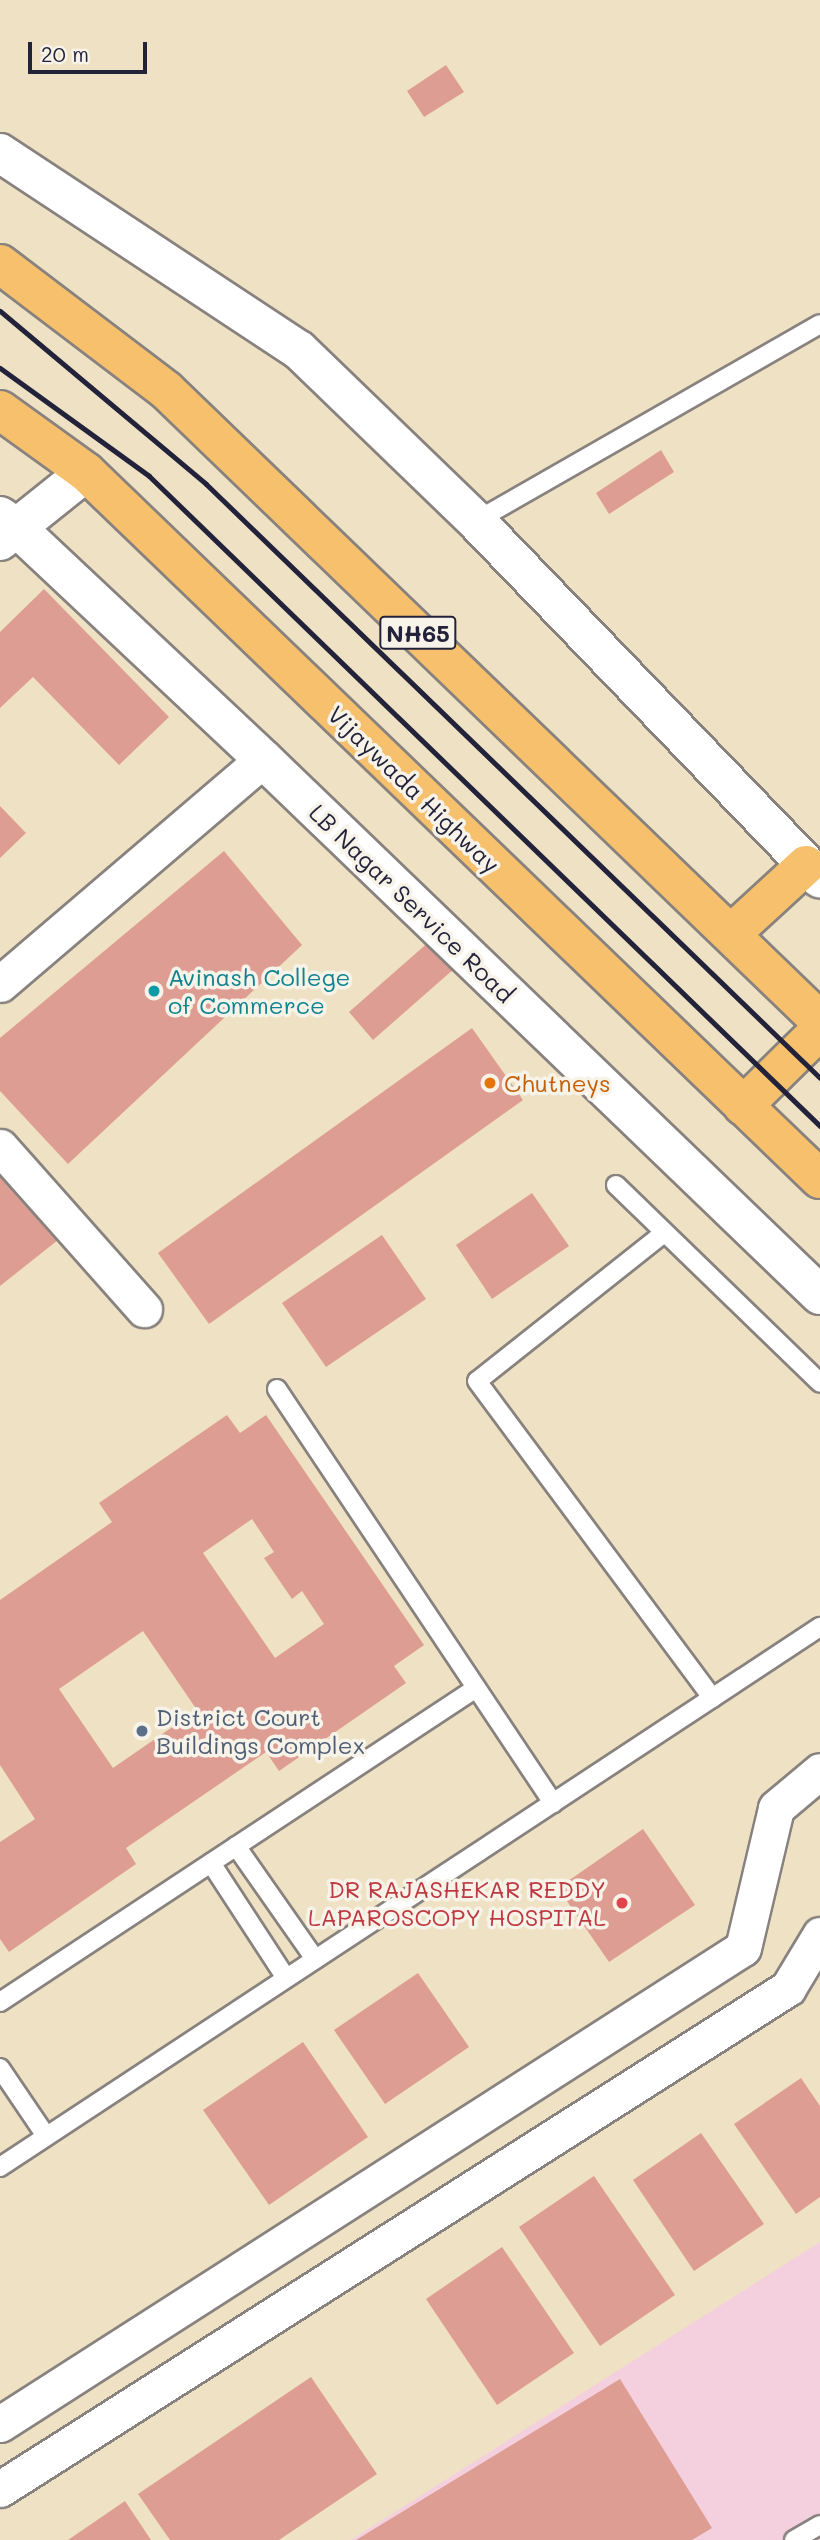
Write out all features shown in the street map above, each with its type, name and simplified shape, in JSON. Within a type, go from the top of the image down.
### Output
[{"type":"highway","name":"NH65","points":[[0,264],[166,390],[820,1021]]},
{"type":"highway","name":"Vijaywada Highway","points":[[0,410],[86,472],[820,1179]]},
{"type":"highway","points":[[731,934],[813,872]]},
{"type":"highway","points":[[743,1106],[820,1030]]},
{"type":"street","points":[[0,153],[299,350],[476,522],[813,872]]},
{"type":"street","points":[[5,528],[86,472]]},
{"type":"street","name":"LB Nagar Service Road","points":[[5,528],[263,759],[820,1295]]},
{"type":"street","points":[[0,984],[263,759]]},
{"type":"street","points":[[0,1147],[144,1309]]},
{"type":"street","points":[[0,2424],[743,1948],[776,1808],[820,1771]]},
{"type":"street","points":[[0,2489],[788,1988],[820,1935]]},
{"type":"street","points":[[142,2333],[173,2379]]},
{"type":"lane","points":[[476,522],[820,324]]},
{"type":"lane","points":[[616,1185],[820,1384]]},
{"type":"lane","points":[[664,1233],[477,1381],[712,1699]]},
{"type":"lane","points":[[277,1390],[552,1803]]},
{"type":"lane","points":[[0,2167],[820,1628]]},
{"type":"lane","points":[[0,2002],[476,1688]]},
{"type":"lane","points":[[236,1846],[315,1959]]},
{"type":"lane","points":[[211,1863],[286,1978]]},
{"type":"lane","points":[[0,2068],[46,2136]]},
{"type":"lane","points":[[794,2540],[820,2525]]},
{"type":"shaded area","points":[[820,2242],[820,2540],[351,2540]]},
{"type":"building","points":[[446,65],[464,92],[424,117],[407,91]]},
{"type":"building","points":[[661,450],[674,472],[609,514],[596,493]]},
{"type":"building","points":[[44,589],[169,717],[119,765],[33,677],[0,708],[0,632]]},
{"type":"building","points":[[0,806],[26,833],[0,858]]},
{"type":"building","name":"Avinash College of Commerce","points":[[224,851],[302,945],[68,1164],[0,1091],[0,1038]]},
{"type":"building","points":[[431,940],[455,968],[373,1040],[349,1012]]},
{"type":"building","points":[[472,1028],[523,1100],[209,1324],[158,1253]]},
{"type":"building","points":[[0,1158],[63,1236],[0,1286]]},
{"type":"building","points":[[532,1193],[569,1246],[492,1299],[456,1245]]},
{"type":"building","points":[[382,1235],[426,1299],[326,1367],[282,1303]]},
{"type":"building","points":[[227,1415],[240,1433],[266,1415],[424,1645],[394,1666],[406,1683],[279,1771],[266,1752],[126,1848],[136,1864],[9,1952],[0,1939],[0,1842],[35,1819],[0,1765],[0,1600],[112,1522],[99,1503]],"holes":[[[252,1519],[274,1552],[264,1558],[292,1599],[302,1591],[324,1624],[275,1658],[203,1553]],[[143,1631],[197,1710],[113,1768],[59,1689]]]},
{"type":"building","points":[[643,1829],[695,1905],[609,1962],[558,1888]]},
{"type":"building","points":[[418,1973],[469,2047],[385,2104],[334,2030]]},
{"type":"building","points":[[303,2042],[368,2137],[269,2205],[203,2110]]},
{"type":"building","points":[[801,2078],[820,2106],[820,2197],[796,2214],[734,2124]]},
{"type":"building","points":[[701,2133],[764,2224],[694,2271],[633,2180]]},
{"type":"building","points":[[594,2176],[675,2295],[600,2346],[519,2227]]},
{"type":"building","points":[[502,2247],[574,2353],[497,2405],[426,2299]]},
{"type":"building","points":[[311,2377],[377,2474],[279,2540],[170,2540],[138,2494]]},
{"type":"building","points":[[620,2379],[712,2528],[692,2540],[356,2540]]},
{"type":"building","points":[[125,2501],[151,2540],[68,2540]]},
{"type":"railway","points":[[0,311],[206,484],[820,1078]]},
{"type":"railway","points":[[0,368],[149,476],[820,1126]]},
{"type":"place","name":"Avinash College of Commerce","points":[[154,991]]},
{"type":"place","name":"Chutneys","points":[[490,1083]]},
{"type":"place","name":"District Court Buildings Complex","points":[[142,1731]]},
{"type":"place","name":"DR RAJASHEKAR REDDY LAPAROSCOPY HOSPITAL","points":[[622,1903]]}]
